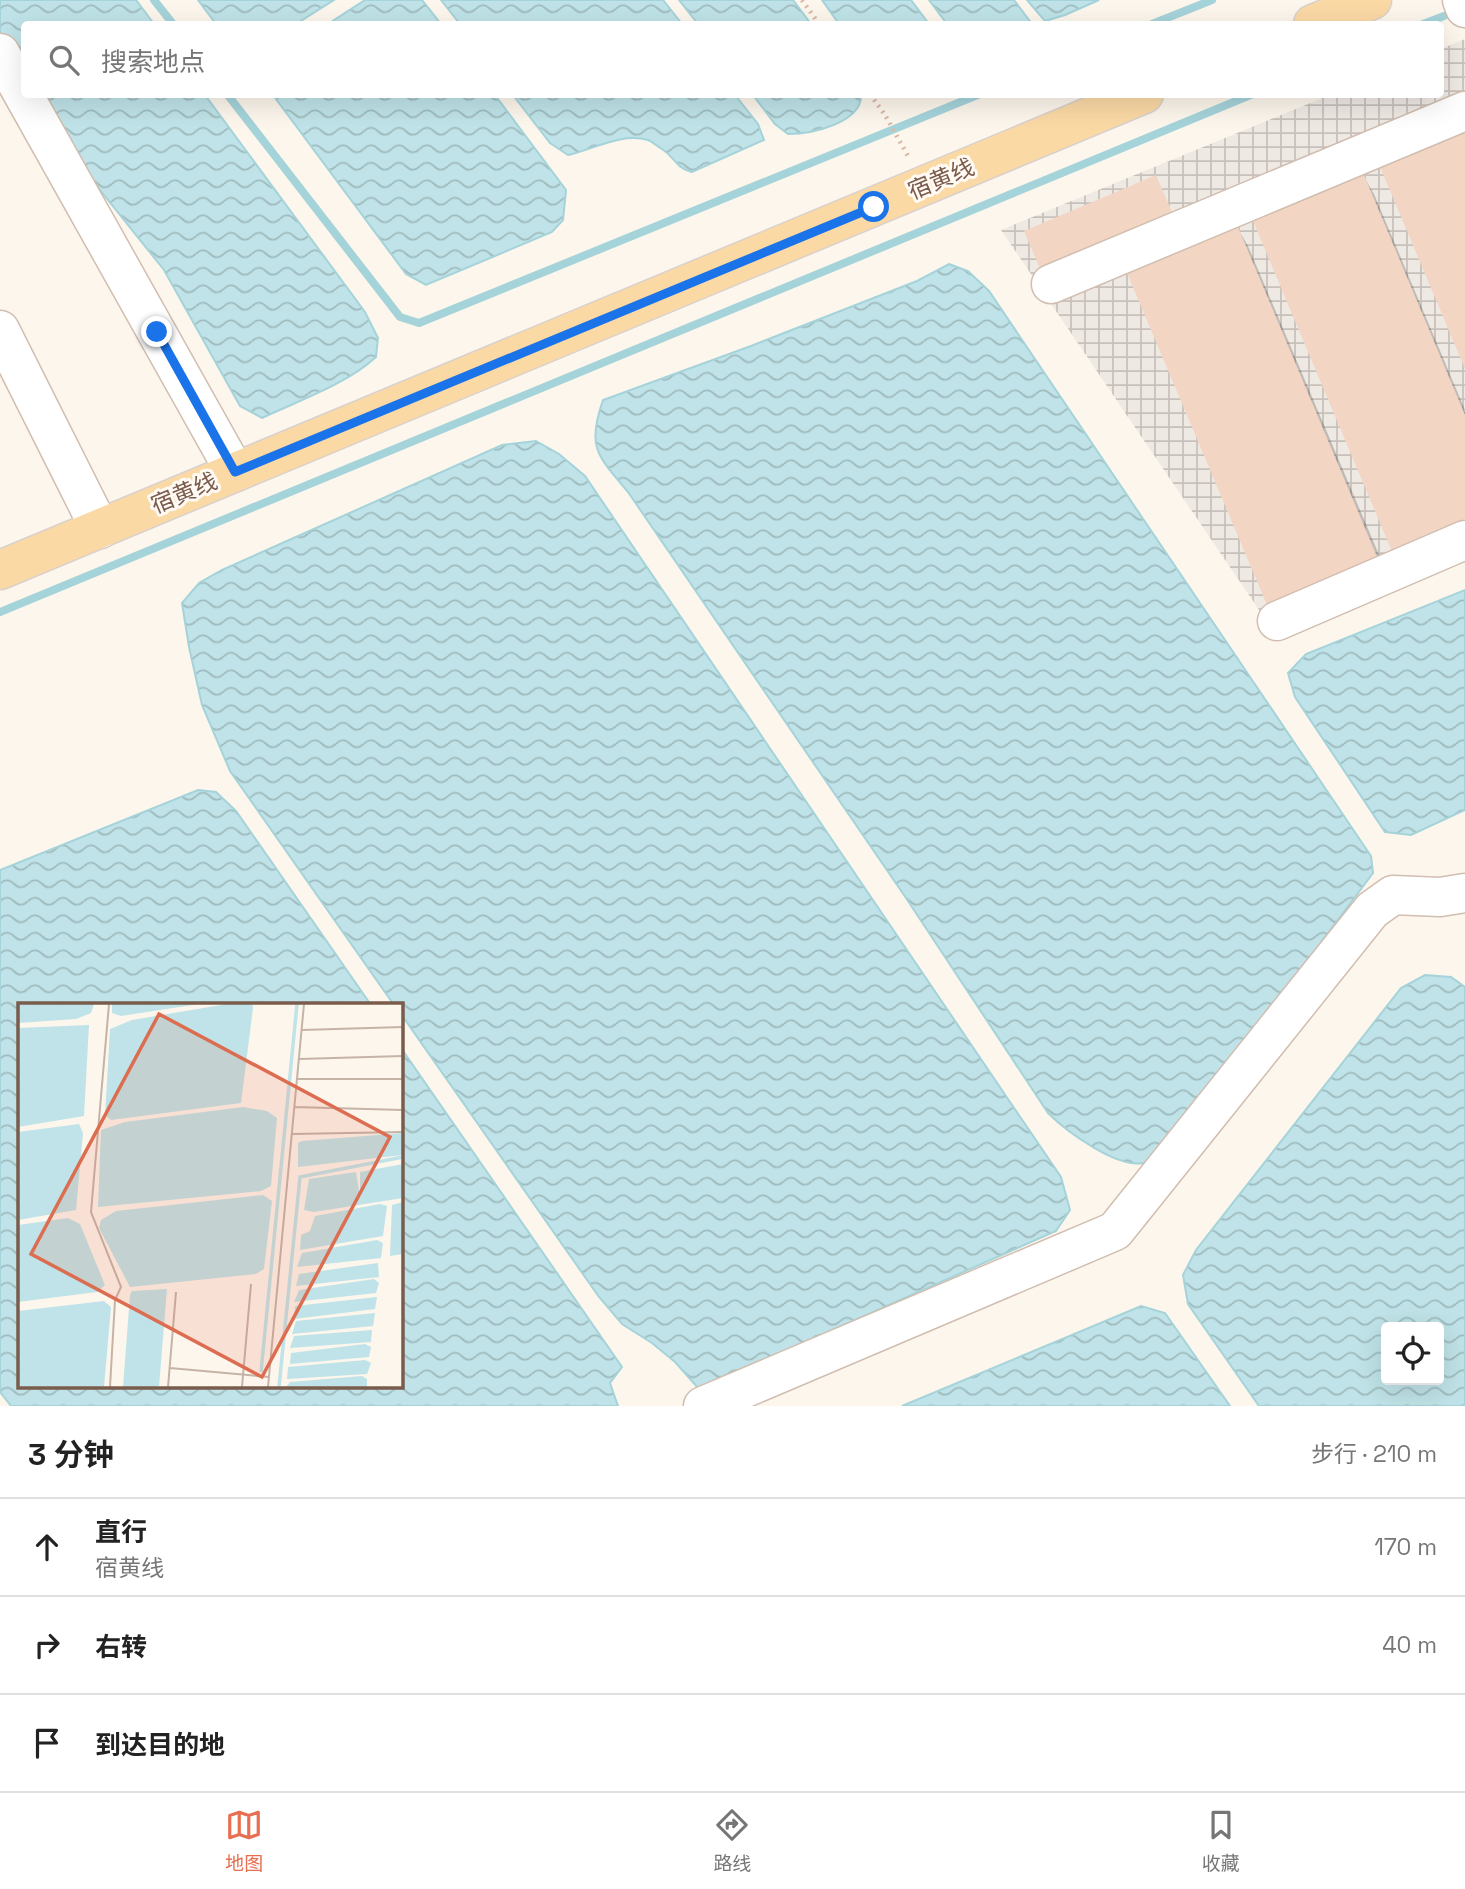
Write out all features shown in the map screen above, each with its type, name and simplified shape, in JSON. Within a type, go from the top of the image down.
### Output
[{"type":"main road","points":[[1320,21],[1372,0]]},
{"type":"main road","name":"宿黄线","points":[[0,570],[1134,98]]},
{"type":"lane","points":[[1462,0],[1465,8]]},
{"type":"lane","points":[[0,53],[21,90]]},
{"type":"lane","points":[[25,98],[235,472]]},
{"type":"lane","points":[[1051,284],[1465,111]]},
{"type":"lane","points":[[0,330],[100,529]]},
{"type":"lane","points":[[1277,621],[1465,540]]},
{"type":"lane","points":[[703,1406],[1115,1231],[1372,911],[1393,895],[1440,897],[1465,893]]},
{"type":"path","points":[[802,0],[817,21]]},
{"type":"path","points":[[873,98],[900,142]]},
{"type":"shaded area","points":[[1465,39],[1465,551],[1274,632],[1001,230],[1323,98],[1444,98],[1444,48]]},
{"type":"water","points":[[0,0],[136,0],[152,21],[21,21],[21,75],[0,37]]},
{"type":"water","points":[[198,0],[334,0],[301,21],[214,21]]},
{"type":"water","points":[[365,0],[422,0],[439,21],[333,21]]},
{"type":"water","points":[[441,0],[663,0],[680,21],[458,21]]},
{"type":"water","points":[[679,0],[793,0],[809,21],[696,21]]},
{"type":"water","points":[[822,0],[911,0],[927,21],[837,21]]},
{"type":"water","points":[[929,0],[1014,0],[1030,21],[945,21]]},
{"type":"water","points":[[1027,0],[1099,0],[1045,21]]},
{"type":"water","points":[[34,98],[207,98],[365,312],[378,338],[376,357],[337,384],[262,418],[240,406],[164,270],[56,135]]},
{"type":"water","points":[[275,98],[497,98],[566,190],[563,220],[552,232],[426,285],[406,274]]},
{"type":"water","points":[[515,98],[737,98],[758,124],[764,140],[692,172],[682,168],[667,152],[648,140],[628,138],[568,155],[550,143]]},
{"type":"water","points":[[755,98],[860,98],[853,113],[834,125],[821,129],[788,134],[775,124]]},
{"type":"water","points":[[949,264],[968,271],[989,291],[1371,856],[1373,873],[1166,1149],[1143,1163],[1119,1160],[1092,1147],[1048,1113],[906,898],[628,492],[602,460],[596,441],[598,416],[603,400],[917,281]]},
{"type":"water","points":[[536,441],[559,454],[585,476],[1061,1177],[1070,1210],[1056,1231],[699,1389],[675,1362],[622,1324],[599,1297],[402,1015],[402,1003],[393,1003],[230,771],[202,705],[189,647],[182,603],[199,583],[222,570],[502,445]]},
{"type":"water","points":[[1465,590],[1465,810],[1411,835],[1385,832],[1295,697],[1288,673],[1306,654]]},
{"type":"water","points":[[198,790],[216,792],[236,811],[370,1003],[18,1003],[18,1388],[402,1388],[402,1049],[622,1367],[610,1383],[618,1406],[11,1406],[0,1392],[0,870]]},
{"type":"water","points":[[1425,975],[1451,977],[1465,987],[1465,1406],[1259,1406],[1188,1304],[1183,1275],[1196,1250],[1401,988]]},
{"type":"water","points":[[1141,1306],[1165,1313],[1230,1406],[902,1406]]},
{"type":"building","points":[[1465,126],[1465,369],[1378,162]]},
{"type":"building","points":[[1361,168],[1465,415],[1465,524],[1393,554],[1250,214]]},
{"type":"building","points":[[1156,175],[1175,219],[1043,276],[1024,231]]},
{"type":"building","points":[[1235,220],[1378,559],[1267,605],[1124,266]]},
{"type":"waterway","points":[[154,0],[171,21]]},
{"type":"waterway","points":[[1160,21],[1212,0]]},
{"type":"waterway","points":[[1431,21],[1444,16]]},
{"type":"waterway","points":[[230,98],[400,317],[419,323],[970,98]]},
{"type":"waterway","points":[[0,612],[1243,98]]},
{"type":"route","points":[[157,332],[235,472],[874,207]]}]
